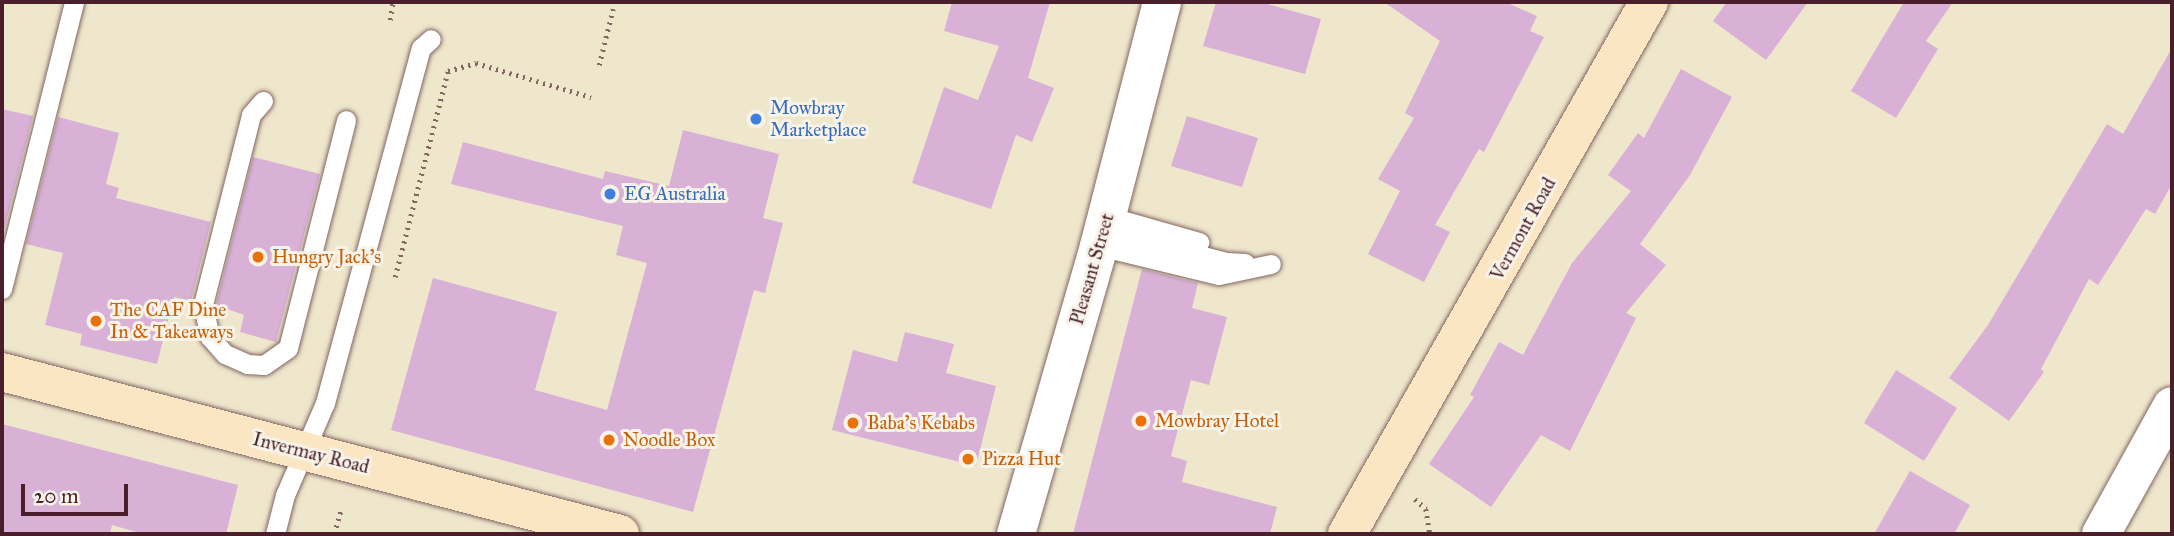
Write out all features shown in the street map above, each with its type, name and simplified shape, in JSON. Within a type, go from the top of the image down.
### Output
[{"type":"main road","name":"Vermont Road","points":[[1365,534],[1397,480],[1649,2]]},
{"type":"main road","name":"Invermay Road","points":[[2,372],[620,534]]},
{"type":"main road","name":"Vermont Road","points":[[1347,534],[1397,480]]},
{"type":"main road","points":[[1377,534],[1397,480]]},
{"type":"street","name":"Pleasant Street","points":[[1016,534],[1103,231],[1162,2]]},
{"type":"street","points":[[2101,534],[2172,406]]},
{"type":"lane","points":[[2,289],[74,2]]},
{"type":"lane","points":[[275,534],[303,450],[330,387],[421,48],[431,39]]},
{"type":"lane","points":[[263,101],[251,115],[203,305],[203,321],[211,337],[225,354],[247,364],[264,365],[288,348],[346,120]]},
{"type":"lane","points":[[1103,231],[1270,264],[1219,275],[1103,231]]},
{"type":"path","points":[[390,20],[393,2]]},
{"type":"path","points":[[599,65],[613,9]]},
{"type":"path","points":[[395,277],[448,71],[476,64],[591,97]]},
{"type":"path","points":[[1397,480],[1426,509],[1430,534]]},
{"type":"path","points":[[334,534],[341,509]]},
{"type":"building","points":[[952,2],[1050,2],[1028,78],[1054,88],[1032,142],[1016,135],[991,209],[912,183],[944,87],[978,100],[999,46],[944,31]]},
{"type":"building","points":[[1216,2],[1260,2],[1321,19],[1305,74],[1203,46]]},
{"type":"building","points":[[1384,2],[1505,2],[1537,16],[1530,31],[1544,37],[1484,152],[1479,149],[1435,225],[1450,232],[1424,282],[1368,254],[1400,191],[1378,179],[1414,118],[1405,113],[1440,41]]},
{"type":"building","points":[[1727,2],[1808,2],[1766,60],[1713,21]]},
{"type":"building","points":[[1904,2],[1953,2],[1926,41],[1938,49],[1896,118],[1851,91]]},
{"type":"building","points":[[2172,48],[2172,184],[2155,214],[2146,209],[2098,285],[2089,279],[2041,369],[2044,372],[2009,421],[1949,378],[1988,325],[2107,124],[2123,134]]},
{"type":"building","points":[[1681,69],[1732,97],[1690,175],[1640,244],[1666,265],[1626,313],[1636,318],[1570,451],[1541,435],[1491,507],[1429,464],[1474,397],[1470,395],[1499,342],[1523,355],[1572,263],[1631,191],[1608,175],[1638,133],[1644,138]]},
{"type":"building","points":[[2,109],[33,116],[2,238]]},
{"type":"building","points":[[1187,116],[1258,138],[1242,187],[1171,166]]},
{"type":"building","points":[[58,117],[119,133],[106,184],[119,188],[116,198],[211,222],[191,301],[174,297],[157,364],[80,345],[82,334],[45,325],[63,253],[26,244]]},
{"type":"building","points":[[683,130],[779,154],[763,218],[783,223],[765,293],[754,290],[693,512],[391,430],[433,278],[557,312],[535,390],[607,410],[647,263],[616,255],[623,226],[451,184],[463,142],[603,179],[605,171],[669,186]]},
{"type":"building","name":"Hungry Jack's","points":[[253,157],[320,174],[276,342],[240,332],[244,315],[216,305]]},
{"type":"building","name":"Mowbray Hotel","points":[[1142,269],[1198,283],[1192,308],[1227,317],[1209,385],[1191,380],[1171,456],[1187,461],[1182,482],[1277,507],[1270,534],[1073,534]]},
{"type":"building","points":[[905,332],[954,344],[946,373],[996,386],[976,466],[832,430],[853,350],[897,362]]},
{"type":"building","points":[[1896,370],[1957,408],[1924,461],[1864,423]]},
{"type":"building","points":[[2,424],[238,485],[226,534],[143,534],[112,525],[110,534],[2,534]]},
{"type":"building","points":[[1910,471],[1970,505],[1954,534],[1874,534]]},
{"type":"place","name":"Mowbray Marketplace","points":[[756,119]]},
{"type":"place","name":"EG Australia","points":[[610,194]]},
{"type":"place","name":"Hungry Jack's","points":[[258,257]]},
{"type":"place","name":"The CAF Dine In & Takeaways","points":[[96,321]]},
{"type":"place","name":"Mowbray Hotel","points":[[1141,421]]},
{"type":"place","name":"Baba's Kebabs","points":[[853,423]]},
{"type":"place","name":"Noodle Box","points":[[609,440]]},
{"type":"place","name":"Pizza Hut","points":[[968,459]]}]
